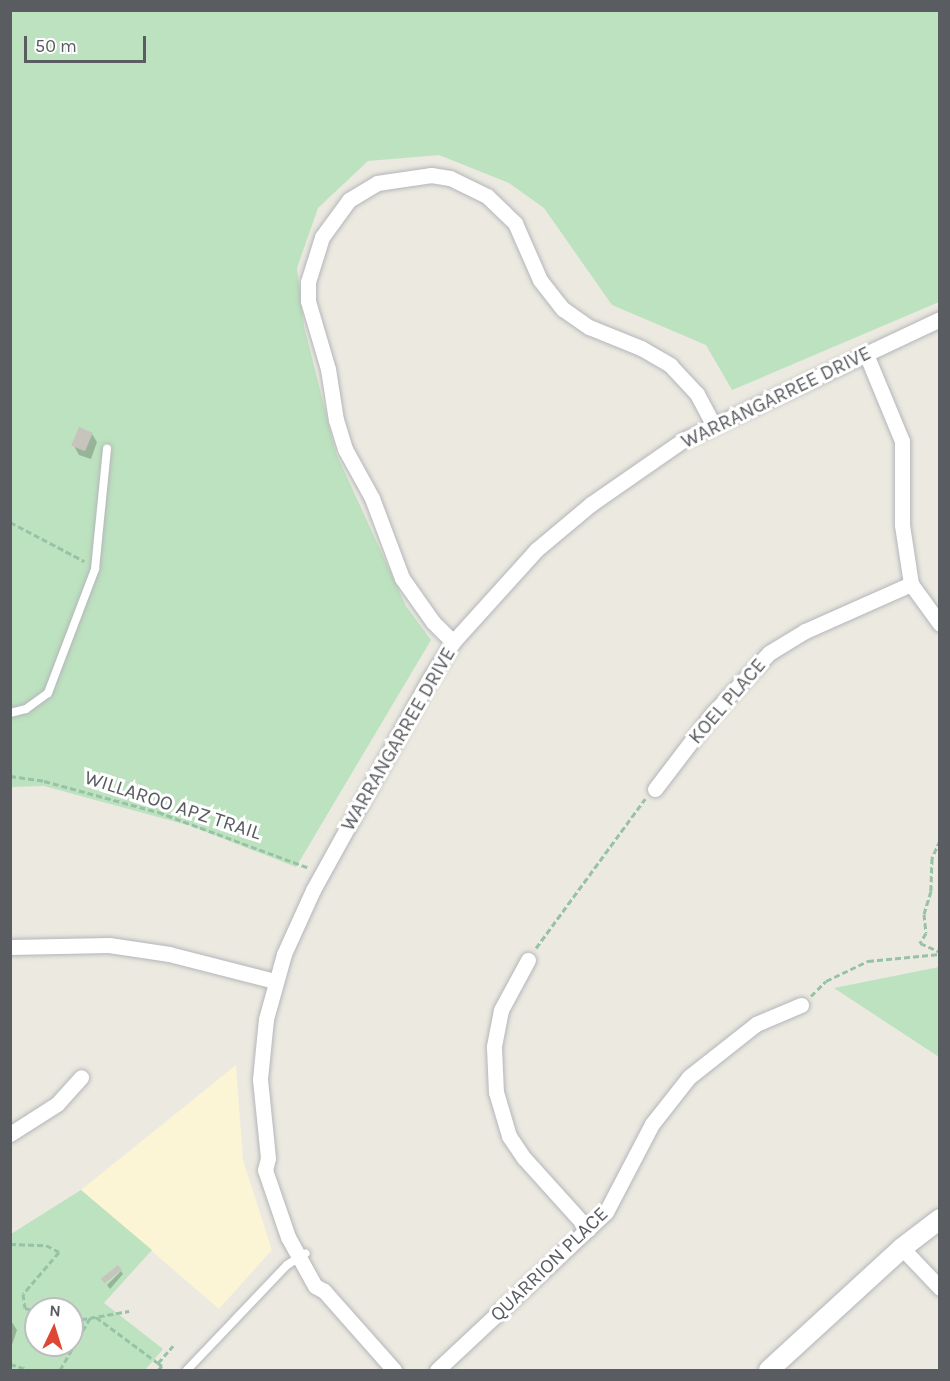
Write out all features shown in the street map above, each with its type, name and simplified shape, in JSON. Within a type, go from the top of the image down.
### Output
[{"type":"street","points":[[453,642],[433,622],[402,578],[372,498],[345,449],[336,420],[328,369],[308,301],[308,282],[322,237],[349,200],[377,183],[431,175],[450,178],[487,196],[515,223],[540,280],[563,309],[589,327],[641,348],[670,366],[697,394],[713,424]]},
{"type":"street","name":"WARRANGARREE DRIVE","points":[[394,1371],[324,1291],[302,1255],[267,1158],[260,1079],[266,1019],[275,981],[296,924],[322,873],[408,714],[453,642],[509,577],[562,526],[624,479],[713,424],[939,319]]},
{"type":"street","points":[[866,354],[902,441],[902,525],[911,584],[939,624]]},
{"type":"street","name":"KOEL PLACE","points":[[655,789],[713,713],[769,653],[805,631],[911,584]]},
{"type":"street","points":[[10,947],[109,945],[169,954],[275,981]]},
{"type":"street","points":[[528,960],[507,994],[496,1030],[493,1070],[499,1102],[509,1136],[524,1158],[588,1229]]},
{"type":"street","name":"QUARRION PLACE","points":[[437,1371],[588,1229],[617,1197],[652,1124],[689,1077],[756,1024],[801,1005]]},
{"type":"street","points":[[10,1134],[57,1104],[81,1077]]},
{"type":"street","points":[[769,1371],[902,1248],[939,1219]]},
{"type":"street","points":[[902,1248],[939,1288]]},
{"type":"lane","points":[[10,713],[26,709],[48,693],[95,569],[107,449]]},
{"type":"lane","points":[[187,1371],[302,1255]]},
{"type":"path","points":[[10,522],[95,569]]},
{"type":"path","name":"WILLAROO APZ TRAIL","points":[[10,776],[44,781],[158,812],[322,873]]},
{"type":"path","points":[[528,960],[638,805],[655,789]]},
{"type":"path","points":[[939,840],[932,858],[931,891],[924,914],[926,933],[921,943],[939,953]]},
{"type":"path","points":[[801,1005],[826,981],[868,961],[939,953]]},
{"type":"path","points":[[10,1244],[46,1245],[59,1252],[23,1294],[24,1301]]},
{"type":"path","points":[[84,1319],[129,1311]]},
{"type":"path","points":[[96,1317],[162,1366],[158,1371]]},
{"type":"path","points":[[60,1371],[90,1318]]},
{"type":"path","points":[[158,1363],[173,1346]]},
{"type":"path","points":[[10,1364],[30,1371]]},
{"type":"shaded area","points":[[236,1065],[243,1160],[272,1250],[219,1309],[81,1190]]},
{"type":"green space","points":[[10,11],[939,11],[939,302],[732,390],[706,345],[612,305],[544,208],[509,183],[439,155],[368,161],[318,208],[297,268],[304,326],[336,453],[406,606],[431,640],[296,867],[191,826],[44,786],[11,787]]},
{"type":"green space","points":[[939,967],[939,1057],[834,988]]},
{"type":"green space","points":[[81,1190],[152,1250],[104,1303],[163,1349],[145,1370],[11,1370],[11,1234]]},
{"type":"building","points":[[79,427],[93,433],[85,451],[71,445]]},
{"type":"building","points":[[118,1265],[122,1270],[105,1284],[101,1279]]}]
